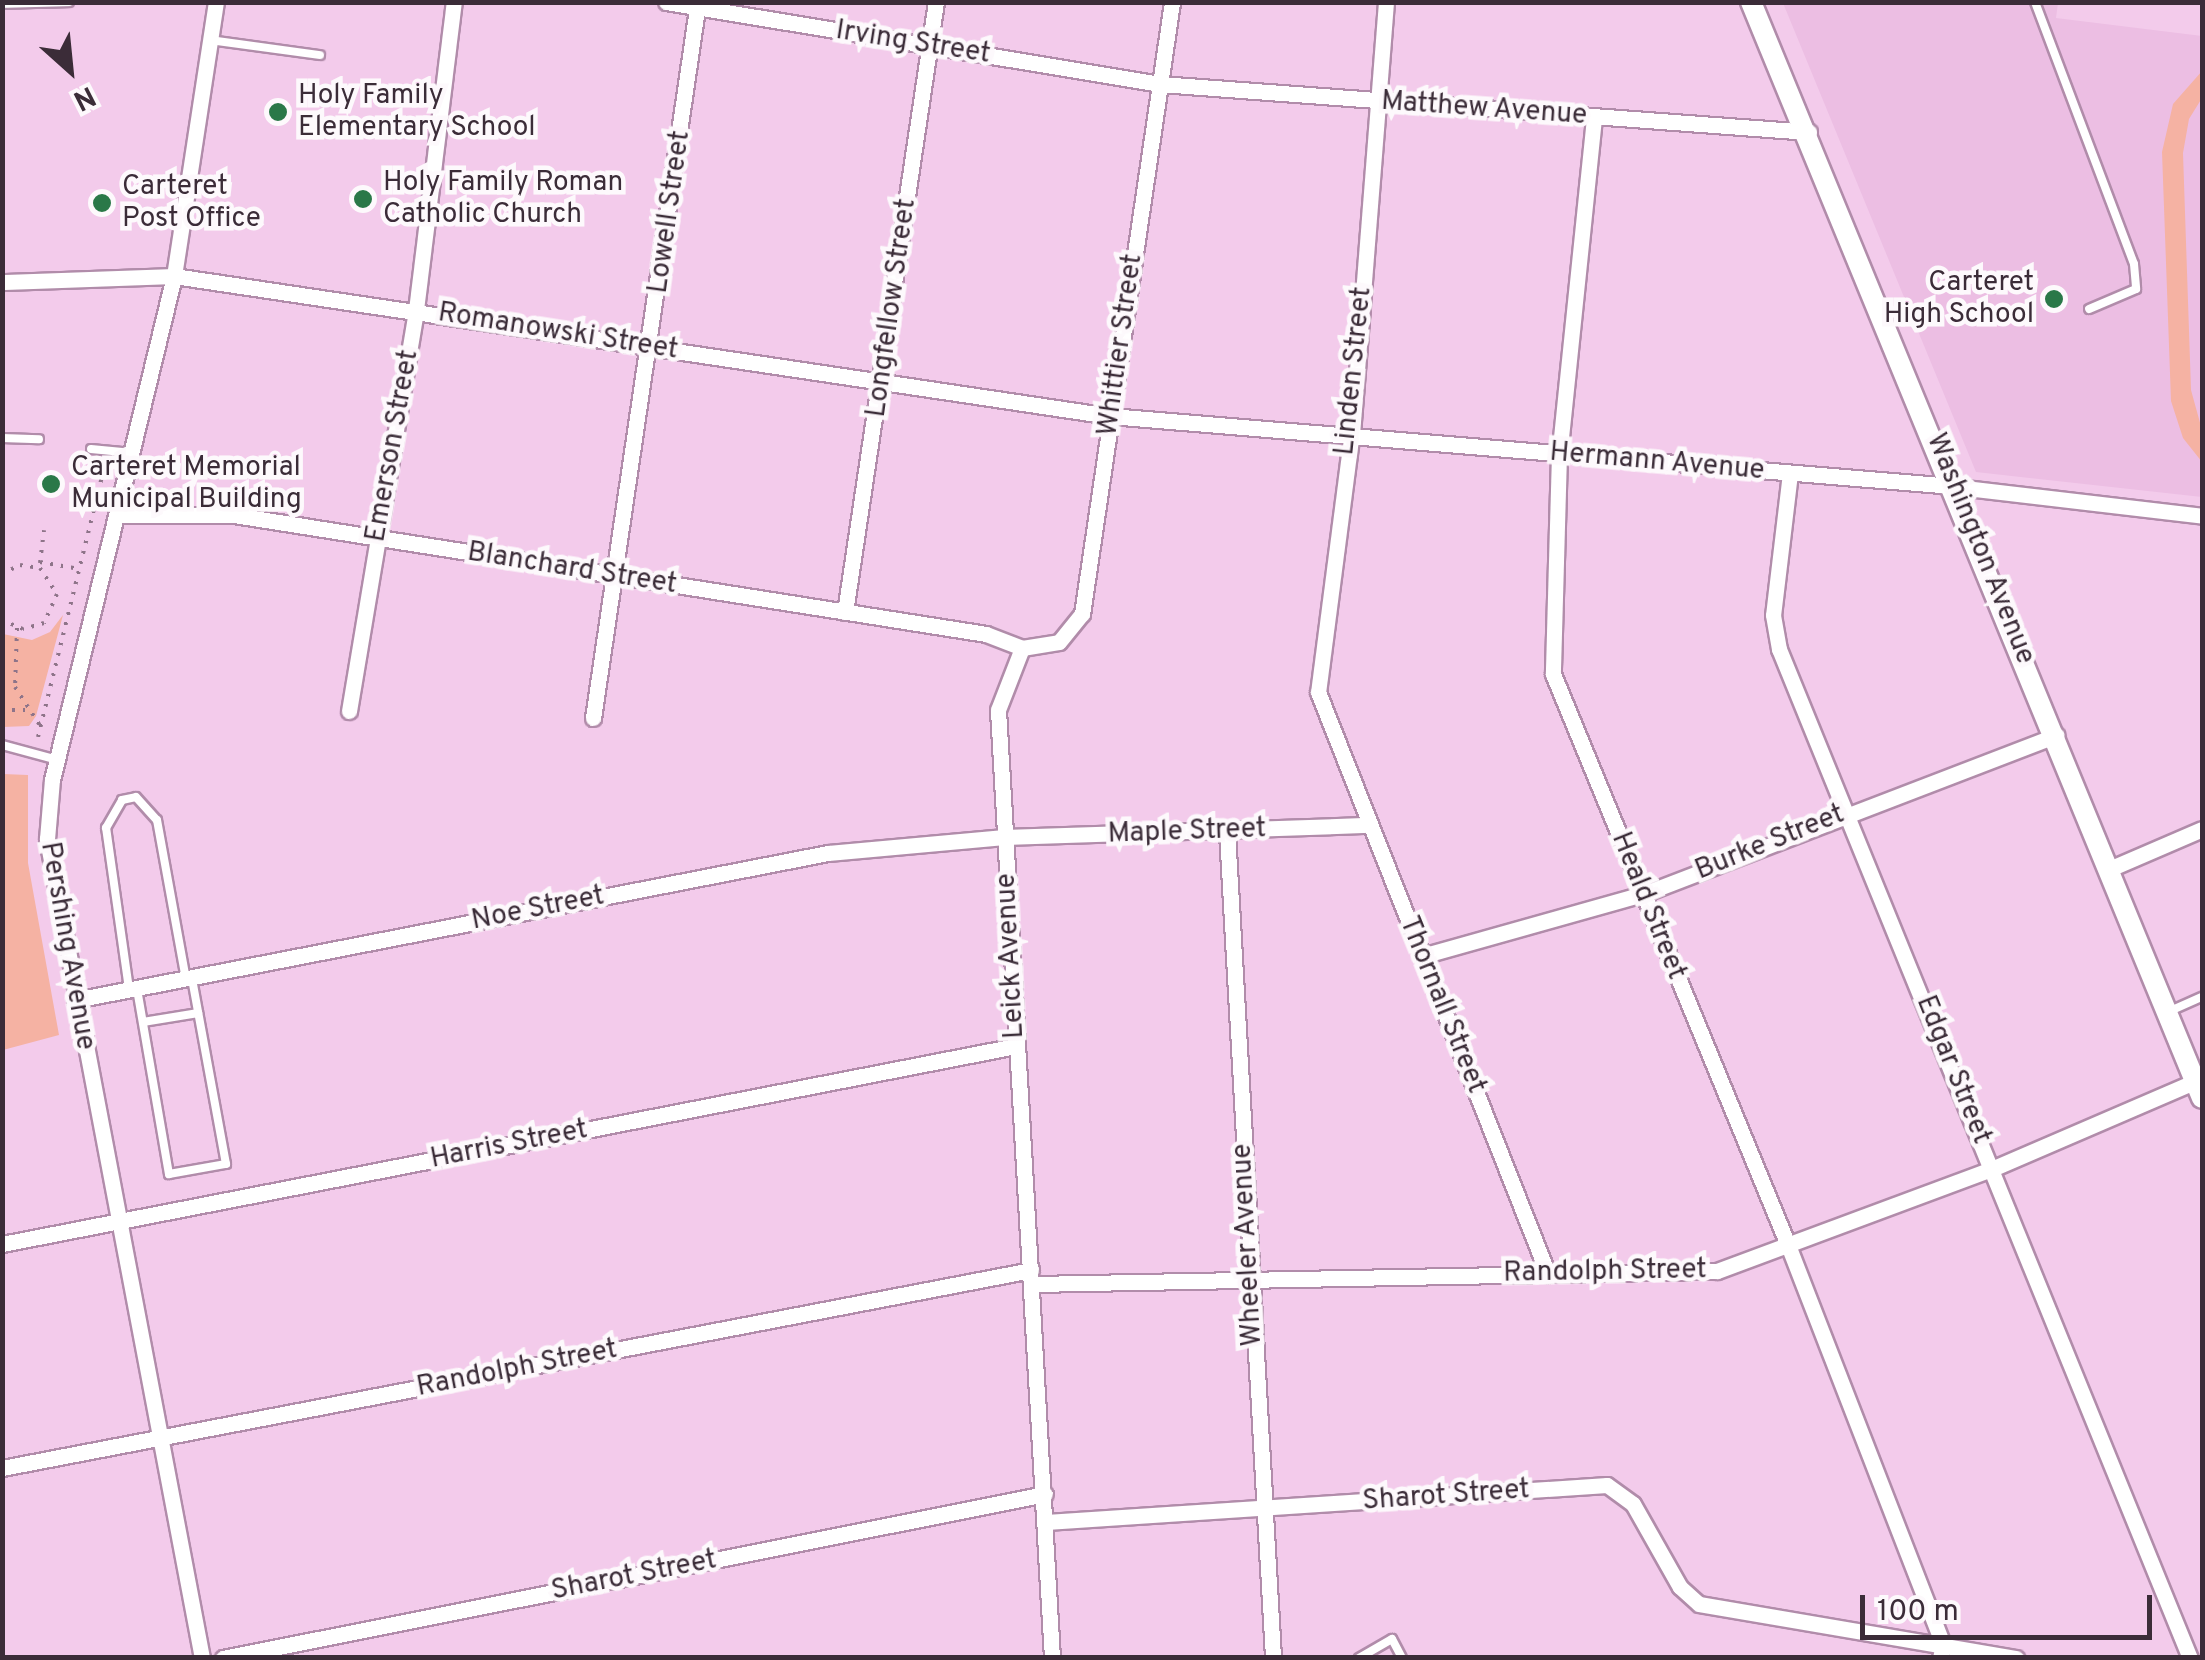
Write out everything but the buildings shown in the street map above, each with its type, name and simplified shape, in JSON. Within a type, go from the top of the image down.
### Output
[{"type":"street","name":"Pershing Avenue","points":[[202,1658],[46,839],[58,760],[174,276],[216,2]]},
{"type":"street","name":"Emerson Street","points":[[349,711],[416,310],[454,2]]},
{"type":"street","name":"Irving Street","points":[[666,2],[1160,84]]},
{"type":"street","name":"Longfellow Street","points":[[846,612],[936,2]]},
{"type":"street","name":"Whittier Street","points":[[1022,648],[1059,642],[1082,614],[1172,2]]},
{"type":"street","name":"Linden Street","points":[[1335,736],[1318,692],[1348,436],[1386,2]]},
{"type":"street","name":"Washington Avenue","points":[[1750,2],[1809,132],[2057,735],[2107,870],[2200,1086]]},
{"type":"street","name":"Lowell Street","points":[[593,718],[652,347],[698,5]]},
{"type":"street","name":"Matthew Avenue","points":[[1160,84],[1809,132]]},
{"type":"street","name":"Heald Street","points":[[1594,118],[1559,454],[1553,674],[1788,1245],[1941,1651]]},
{"type":"street","name":"Romanowski Street","points":[[2,282],[174,276],[1110,416]]},
{"type":"street","name":"Hermann Avenue","points":[[1110,416],[1954,487],[2202,516]]},
{"type":"street","name":"Edgar Street","points":[[1790,473],[1773,616],[1779,650],[1994,1168],[2190,1658]]},
{"type":"street","name":"Blanchard Street","points":[[118,515],[234,515],[986,634],[1022,648]]},
{"type":"street","name":"Leick Avenue","points":[[1022,648],[998,710],[1046,1522]]},
{"type":"street","name":"Burke Street","points":[[1422,956],[1643,894],[2057,735]]},
{"type":"street","name":"Thornall Street","points":[[1335,736],[1548,1274]]},
{"type":"street","name":"Maple Street","points":[[1004,837],[1370,824]]},
{"type":"street","points":[[2107,870],[2202,829]]},
{"type":"street","name":"Wheeler Avenue","points":[[1228,832],[1249,1280],[1273,1658]]},
{"type":"street","name":"Noe Street","points":[[76,1000],[760,865],[1004,837]]},
{"type":"street","name":"Harris Street","points":[[2,1244],[1016,1046]]},
{"type":"street","name":"Randolph Street","points":[[2,1468],[1031,1277],[1249,1280],[1717,1271],[2200,1086]]},
{"type":"street","name":"Sharot Street","points":[[1046,1522],[1608,1485],[1633,1504],[1680,1587],[1699,1604],[1941,1651]]},
{"type":"street","name":"Sharot Street","points":[[223,1658],[1044,1494]]},
{"type":"street","points":[[1046,1522],[1052,1658]]},
{"type":"street","points":[[1941,1651],[2016,1658]]},
{"type":"lane","points":[[2,4],[69,2]]},
{"type":"lane","points":[[2035,2],[2134,264],[2136,289],[2089,309]]},
{"type":"lane","points":[[210,40],[320,54]]},
{"type":"lane","points":[[2,438],[39,439]]},
{"type":"lane","points":[[91,449],[133,453]]},
{"type":"lane","points":[[2,744],[58,760]]},
{"type":"lane","points":[[136,797],[157,820],[189,979],[226,1164],[170,1174],[106,828],[122,800],[136,797]]},
{"type":"lane","points":[[2166,1013],[2202,997]]},
{"type":"lane","points":[[143,1022],[198,1013]]},
{"type":"lane","points":[[1359,1658],[1392,1639],[1402,1658]]},
{"type":"path","points":[[38,736],[109,451]]},
{"type":"path","points":[[2,620],[18,628],[44,622],[56,605],[54,584],[40,565],[44,530]]},
{"type":"path","points":[[2,574],[20,565],[78,569]]},
{"type":"path","points":[[56,605],[69,607]]},
{"type":"path","points":[[18,628],[12,668],[26,710],[41,727]]},
{"type":"path","points":[[2,710],[26,710]]},
{"type":"shaded area","name":"Carteret High School","points":[[1783,3],[2058,3],[2056,18],[2202,36],[2202,497],[1976,472]]},
{"type":"shaded area","points":[[2202,71],[2202,98],[2189,119],[2183,153],[2191,390],[2202,430],[2202,462],[2183,438],[2171,401],[2162,152],[2173,104]]},
{"type":"shaded area","points":[[63,615],[36,716],[29,726],[3,727],[3,634],[32,640],[50,632]]},
{"type":"shaded area","points":[[3,774],[28,775],[28,863],[59,1035],[3,1050]]},
{"type":"place","name":"Holy Family Elementary School","points":[[278,112]]},
{"type":"place","name":"Holy Family Roman Catholic Church","points":[[363,199]]},
{"type":"place","name":"Carteret Post Office","points":[[102,203]]},
{"type":"place","name":"Carteret High School","points":[[2054,299]]},
{"type":"place","name":"Carteret Memorial Municipal Building","points":[[51,484]]}]
